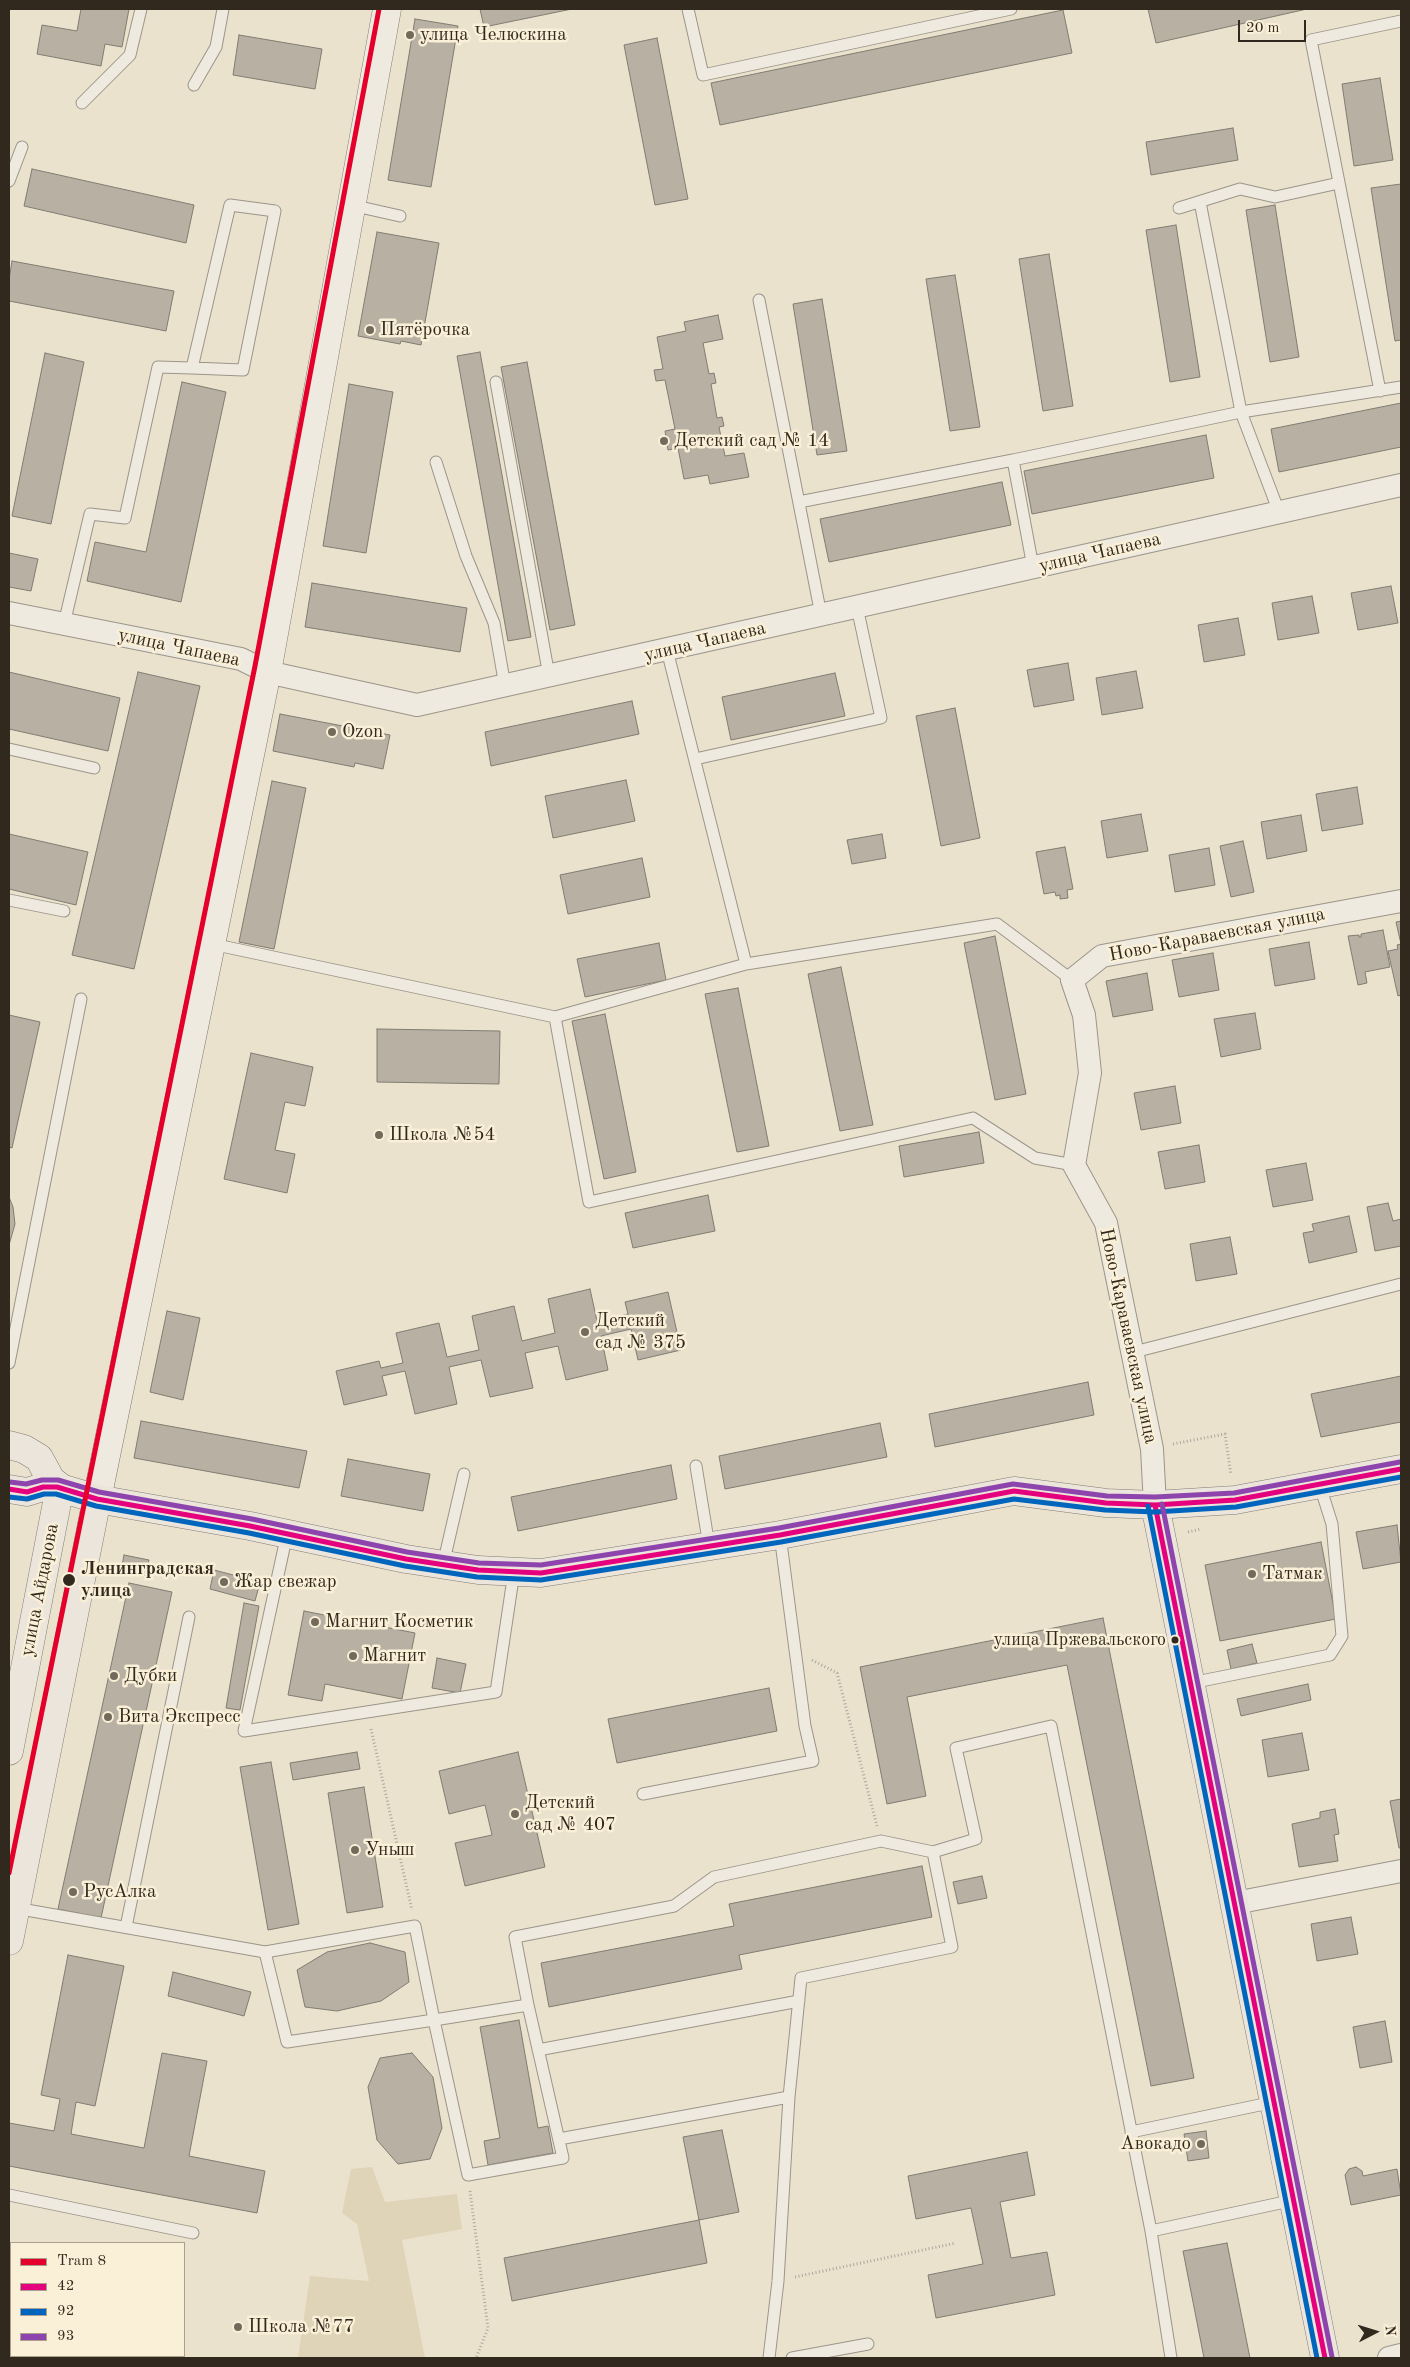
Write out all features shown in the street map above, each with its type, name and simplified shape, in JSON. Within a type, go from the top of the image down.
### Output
[{"type":"main road","points":[[9,1446],[24,1449],[39,1458],[51,1480],[60,1488]]},
{"type":"main road","points":[[9,1489],[27,1492],[48,1486],[97,1499],[443,1565],[478,1570],[542,1573],[780,1535],[1014,1491],[1106,1504],[1155,1505],[1235,1500],[1401,1470]]},
{"type":"main road","name":"улица Айдарова","points":[[10,1741],[60,1488]]},
{"type":"main road","name":"улица Айдарова","points":[[9,1941],[97,1499]]},
{"type":"main road","points":[[1155,1505],[1325,2358]]},
{"type":"street","name":"улица Айдарова","points":[[97,1499],[267,672],[387,9]]},
{"type":"street","name":"улица Чапаева","points":[[9,613],[241,659],[267,672],[417,705],[1401,485]]},
{"type":"street","name":"Ново-Караваевская улица","points":[[1072,980],[1102,956],[1401,900]]},
{"type":"street","points":[[1072,980],[1084,1015],[1090,1073],[1074,1165]]},
{"type":"street","name":"Ново-Караваевская улица","points":[[1074,1165],[1106,1223],[1134,1352],[1152,1449],[1155,1505]]},
{"type":"street","points":[[1235,1903],[1401,1871]]},
{"type":"street","points":[[1390,2358],[1401,2355]]},
{"type":"lane","points":[[82,103],[130,55],[141,9]]},
{"type":"lane","points":[[194,85],[216,47],[222,9]]},
{"type":"lane","points":[[688,9],[702,75],[1011,9]]},
{"type":"lane","points":[[1380,391],[1311,40],[1401,21]]},
{"type":"lane","points":[[9,180],[22,148]]},
{"type":"lane","points":[[1179,208],[1240,189],[1275,197],[1339,183]]},
{"type":"lane","points":[[1200,202],[1241,412],[1279,512]]},
{"type":"lane","points":[[64,624],[90,514],[126,518],[158,367],[243,370],[275,211],[230,205],[192,368]]},
{"type":"lane","points":[[352,205],[400,216]]},
{"type":"lane","points":[[759,300],[821,615]]},
{"type":"lane","points":[[496,382],[549,676]]},
{"type":"lane","points":[[799,502],[1241,412],[1401,387]]},
{"type":"lane","points":[[1012,460],[1033,568]]},
{"type":"lane","points":[[436,462],[466,556],[494,623],[505,686]]},
{"type":"lane","points":[[695,759],[881,718],[857,607]]},
{"type":"lane","points":[[668,650],[746,964]]},
{"type":"lane","points":[[9,749],[94,768]]},
{"type":"lane","points":[[9,900],[64,911]]},
{"type":"lane","points":[[212,944],[555,1017],[746,964],[997,924],[1072,980]]},
{"type":"lane","points":[[9,1363],[14,1302],[81,999]]},
{"type":"lane","points":[[555,1017],[589,1202],[973,1118],[1035,1158],[1074,1165]]},
{"type":"lane","points":[[1134,1352],[1401,1284]]},
{"type":"lane","points":[[696,1466],[709,1546]]},
{"type":"lane","points":[[443,1565],[464,1474]]},
{"type":"lane","points":[[1191,1683],[1330,1654],[1342,1636],[1332,1524],[1320,1486]]},
{"type":"lane","points":[[287,1534],[244,1731],[496,1692],[514,1572]]},
{"type":"lane","points":[[643,1794],[813,1761],[805,1726],[797,1652],[780,1535]]},
{"type":"lane","points":[[126,1927],[189,1617]]},
{"type":"lane","points":[[15,1908],[265,1952],[415,1926],[468,2175],[563,2158],[528,2005],[515,1937],[674,1906],[714,1877],[881,1841],[933,1852],[976,1839],[956,1748],[1052,1726],[1150,2231],[1171,2358]]},
{"type":"lane","points":[[769,2358],[778,2281],[789,2097],[801,1978],[952,1947],[933,1852]]},
{"type":"lane","points":[[265,1952],[287,2042],[528,2005]]},
{"type":"lane","points":[[538,2050],[799,2001]]},
{"type":"lane","points":[[559,2139],[789,2097]]},
{"type":"lane","points":[[1131,2132],[1274,2102]]},
{"type":"lane","points":[[9,2195],[193,2233]]},
{"type":"lane","points":[[1150,2231],[1294,2200]]},
{"type":"lane","points":[[792,2358],[868,2344]]},
{"type":"path","points":[[1167,1446],[1225,1434],[1231,1475]]},
{"type":"path","points":[[797,1652],[838,1673],[881,1841]]},
{"type":"path","points":[[367,1712],[415,1926]]},
{"type":"path","points":[[468,2175],[488,2328],[476,2358]]},
{"type":"path","points":[[778,2281],[956,2243]]},
{"type":"shaded area","points":[[372,2167],[385,2202],[457,2194],[462,2229],[402,2240],[425,2358],[298,2358],[310,2276],[369,2281],[357,2224],[342,2213],[351,2169]]},
{"type":"building","points":[[81,9],[129,9],[122,47],[105,44],[101,66],[37,54],[42,25],[77,31]]},
{"type":"building","points":[[480,9],[572,9],[484,27]]},
{"type":"building","points":[[1148,9],[1307,9],[1156,43]]},
{"type":"building","points":[[1063,10],[1072,53],[720,125],[711,83]]},
{"type":"building","points":[[415,19],[458,26],[431,187],[388,180]]},
{"type":"building","points":[[239,35],[322,49],[315,89],[233,75]]},
{"type":"building","points":[[657,38],[688,199],[655,205],[624,45]]},
{"type":"building","points":[[1380,78],[1393,160],[1354,166],[1342,84]]},
{"type":"building","points":[[1233,128],[1238,160],[1151,175],[1146,142]]},
{"type":"building","points":[[32,169],[194,205],[186,243],[24,206]]},
{"type":"building","points":[[1401,184],[1401,340],[1395,341],[1371,188]]},
{"type":"building","points":[[1275,205],[1299,357],[1270,362],[1246,210]]},
{"type":"building","points":[[1176,225],[1200,377],[1170,382],[1146,230]]},
{"type":"building","points":[[377,232],[439,243],[421,345],[401,341],[400,344],[358,336]]},
{"type":"building","points":[[1049,254],[1073,406],[1043,411],[1019,259]]},
{"type":"building","points":[[12,261],[174,291],[166,331],[9,301],[9,280]]},
{"type":"building","points":[[955,275],[980,427],[950,431],[926,279]]},
{"type":"building","points":[[822,299],[847,451],[817,455],[793,304]]},
{"type":"building","points":[[718,315],[723,339],[703,343],[709,374],[714,373],[716,383],[711,384],[717,418],[722,417],[724,426],[719,427],[725,456],[744,453],[749,477],[710,484],[708,475],[684,479],[678,448],[668,450],[665,431],[675,429],[665,380],[656,381],[654,370],[663,369],[657,337],[686,331],[684,322]]},
{"type":"building","points":[[480,352],[531,637],[508,641],[457,356]]},
{"type":"building","points":[[45,353],[84,362],[51,524],[12,516]]},
{"type":"building","points":[[527,362],[575,625],[550,630],[501,367]]},
{"type":"building","points":[[182,382],[226,392],[181,602],[87,581],[95,542],[146,552]]},
{"type":"building","points":[[349,384],[393,392],[366,553],[323,546]]},
{"type":"building","points":[[1401,403],[1401,447],[1279,472],[1271,429]]},
{"type":"building","points":[[1206,435],[1214,478],[1032,514],[1024,471]]},
{"type":"building","points":[[1002,482],[1011,525],[829,562],[820,519]]},
{"type":"building","points":[[9,553],[38,559],[31,591],[9,587]]},
{"type":"building","points":[[312,583],[467,608],[460,652],[305,627]]},
{"type":"building","points":[[1391,586],[1398,623],[1358,630],[1351,593]]},
{"type":"building","points":[[1312,596],[1319,633],[1278,640],[1272,603]]},
{"type":"building","points":[[1238,618],[1245,655],[1204,662],[1198,625]]},
{"type":"building","points":[[1068,663],[1074,700],[1034,707],[1027,670]]},
{"type":"building","points":[[1136,671],[1143,708],[1102,715],[1096,678]]},
{"type":"building","points":[[9,672],[120,698],[108,751],[9,729]]},
{"type":"building","points":[[138,672],[200,686],[134,969],[72,955]]},
{"type":"building","points":[[835,673],[845,716],[731,740],[722,697]]},
{"type":"building","points":[[632,701],[639,734],[491,766],[485,732]]},
{"type":"building","points":[[955,708],[980,838],[941,846],[916,716]]},
{"type":"building","points":[[280,714],[390,735],[383,769],[355,763],[354,767],[273,751]]},
{"type":"building","points":[[626,780],[635,821],[553,838],[545,796]]},
{"type":"building","points":[[272,781],[306,788],[274,949],[239,942]]},
{"type":"building","points":[[1357,787],[1363,824],[1322,831],[1316,794]]},
{"type":"building","points":[[1141,814],[1148,851],[1107,858],[1101,821]]},
{"type":"building","points":[[1301,815],[1307,851],[1267,859],[1261,822]]},
{"type":"building","points":[[9,834],[88,852],[76,905],[9,889]]},
{"type":"building","points":[[882,834],[886,858],[852,864],[847,840]]},
{"type":"building","points":[[1243,841],[1254,892],[1231,897],[1220,846]]},
{"type":"building","points":[[1065,847],[1073,889],[1067,890],[1068,898],[1060,899],[1060,895],[1056,896],[1055,892],[1044,894],[1036,852]]},
{"type":"building","points":[[1209,848],[1215,885],[1175,892],[1169,855]]},
{"type":"building","points":[[642,858],[650,897],[568,914],[560,875]]},
{"type":"building","points":[[1401,921],[1401,944],[1396,922]]},
{"type":"building","points":[[1383,930],[1390,967],[1365,972],[1367,983],[1358,985],[1348,936],[1359,935],[1361,937],[1361,934]]},
{"type":"building","points":[[995,936],[1026,1094],[995,1100],[964,943]]},
{"type":"building","points":[[1309,942],[1315,979],[1275,986],[1269,949]]},
{"type":"building","points":[[659,943],[666,980],[585,997],[577,959]]},
{"type":"building","points":[[1401,944],[1401,995],[1398,996],[1388,951],[1398,949],[1397,945]]},
{"type":"building","points":[[1213,953],[1219,990],[1179,997],[1172,960]]},
{"type":"building","points":[[841,967],[873,1125],[840,1131],[808,974]]},
{"type":"building","points":[[1147,973],[1153,1010],[1113,1017],[1106,981]]},
{"type":"building","points":[[738,988],[769,1146],[737,1152],[705,994]]},
{"type":"building","points":[[1255,1013],[1261,1049],[1221,1057],[1214,1019]]},
{"type":"building","points":[[605,1014],[636,1172],[604,1179],[572,1021]]},
{"type":"building","points":[[9,1015],[40,1022],[12,1148],[9,1147]]},
{"type":"building","points":[[377,1029],[500,1031],[499,1084],[377,1082]]},
{"type":"building","points":[[251,1053],[313,1067],[305,1106],[285,1102],[275,1150],[295,1154],[287,1193],[224,1179]]},
{"type":"building","points":[[1175,1086],[1181,1123],[1141,1130],[1134,1093]]},
{"type":"building","points":[[979,1132],[984,1163],[904,1177],[899,1146]]},
{"type":"building","points":[[1199,1145],[1205,1182],[1165,1189],[1158,1152]]},
{"type":"building","points":[[1306,1163],[1313,1200],[1273,1207],[1266,1170]]},
{"type":"building","points":[[708,1195],[715,1231],[633,1248],[625,1213]]},
{"type":"building","points":[[9,1197],[13,1207],[15,1224],[9,1245]]},
{"type":"building","points":[[1388,1203],[1393,1221],[1401,1219],[1401,1246],[1375,1251],[1367,1207]]},
{"type":"building","points":[[1349,1216],[1357,1252],[1309,1263],[1303,1233],[1314,1231],[1312,1224]]},
{"type":"building","points":[[1230,1237],[1237,1274],[1196,1281],[1190,1244]]},
{"type":"building","points":[[590,1289],[597,1321],[628,1314],[625,1302],[668,1292],[681,1350],[638,1360],[631,1329],[601,1336],[608,1370],[566,1380],[558,1346],[525,1353],[533,1388],[490,1397],[481,1360],[449,1367],[457,1404],[415,1414],[405,1371],[382,1376],[387,1395],[344,1405],[336,1371],[379,1361],[381,1368],[403,1363],[396,1333],[439,1323],[447,1357],[479,1350],[472,1316],[514,1306],[522,1341],[555,1333],[548,1299]]},
{"type":"building","points":[[167,1311],[200,1318],[183,1400],[150,1392]]},
{"type":"building","points":[[1401,1376],[1401,1422],[1321,1437],[1311,1394]]},
{"type":"building","points":[[1088,1382],[1094,1415],[935,1447],[929,1414]]},
{"type":"building","points":[[141,1421],[307,1451],[299,1488],[134,1458]]},
{"type":"building","points":[[880,1423],[887,1457],[725,1489],[719,1456]]},
{"type":"building","points":[[348,1459],[430,1474],[423,1511],[341,1496]]},
{"type":"building","points":[[671,1465],[677,1499],[518,1531],[511,1497]]},
{"type":"building","points":[[1397,1525],[1401,1562],[1363,1569],[1356,1532]]},
{"type":"building","points":[[1321,1542],[1336,1619],[1220,1641],[1205,1565]]},
{"type":"building","points":[[124,1555],[149,1560],[145,1576],[121,1571]]},
{"type":"building","points":[[214,1570],[260,1582],[255,1601],[210,1589]]},
{"type":"building","points":[[129,1583],[172,1592],[101,1918],[58,1909]]},
{"type":"building","points":[[244,1603],[259,1606],[240,1710],[226,1708]]},
{"type":"building","points":[[304,1611],[415,1633],[402,1699],[325,1684],[322,1701],[288,1695]]},
{"type":"building","points":[[1103,1618],[1194,2078],[1151,2086],[1067,1665],[907,1697],[926,1796],[887,1804],[860,1667]]},
{"type":"building","points":[[1252,1644],[1257,1663],[1231,1669],[1227,1650]]},
{"type":"building","points":[[437,1658],[466,1664],[460,1693],[432,1688]]},
{"type":"building","points":[[1308,1684],[1311,1700],[1241,1716],[1237,1699]]},
{"type":"building","points":[[769,1688],[777,1731],[617,1763],[608,1719]]},
{"type":"building","points":[[1302,1733],[1309,1770],[1268,1777],[1262,1740]]},
{"type":"building","points":[[357,1752],[360,1769],[293,1780],[290,1763]]},
{"type":"building","points":[[518,1752],[545,1867],[465,1886],[455,1843],[492,1835],[485,1805],[449,1814],[439,1771]]},
{"type":"building","points":[[271,1762],[299,1924],[268,1930],[240,1767]]},
{"type":"building","name":"Уныш","points":[[364,1787],[383,1907],[347,1913],[328,1793]]},
{"type":"building","points":[[1401,1799],[1401,1848],[1399,1848],[1390,1801]]},
{"type":"building","points":[[1335,1809],[1339,1834],[1334,1835],[1338,1861],[1299,1867],[1292,1824],[1320,1818],[1320,1812]]},
{"type":"building","points":[[922,1866],[932,1917],[739,1955],[742,1969],[549,2007],[541,1963],[734,1926],[729,1904]]},
{"type":"building","points":[[982,1876],[987,1898],[958,1904],[953,1882]]},
{"type":"building","points":[[1351,1917],[1358,1954],[1317,1961],[1311,1924]]},
{"type":"building","points":[[370,1943],[405,1952],[409,1982],[381,2001],[337,2011],[305,2007],[297,1970],[327,1952]]},
{"type":"building","points":[[68,1955],[124,1966],[95,2106],[76,2102],[71,2134],[144,2148],[162,2053],[207,2061],[189,2156],[265,2171],[257,2213],[9,2166],[9,2123],[54,2131],[60,2099],[41,2095]]},
{"type":"building","points":[[173,1972],[251,1992],[244,2016],[168,1996]]},
{"type":"building","points":[[519,2020],[538,2128],[548,2126],[553,2153],[488,2165],[484,2141],[500,2138],[480,2027]]},
{"type":"building","points":[[1385,2021],[1392,2062],[1360,2068],[1353,2027]]},
{"type":"building","points":[[412,2053],[433,2077],[442,2128],[430,2159],[398,2164],[377,2140],[368,2087],[380,2058]]},
{"type":"building","points":[[722,2130],[739,2212],[699,2220],[683,2137]]},
{"type":"building","points":[[1206,2131],[1209,2158],[1188,2161],[1184,2134]]},
{"type":"building","points":[[1027,2152],[1035,2195],[1000,2202],[1011,2258],[1047,2252],[1055,2295],[936,2318],[928,2275],[983,2264],[971,2208],[916,2219],[908,2176]]},
{"type":"building","points":[[1356,2167],[1362,2171],[1363,2176],[1397,2169],[1401,2195],[1351,2205],[1345,2175],[1349,2169]]},
{"type":"building","points":[[699,2220],[707,2263],[512,2301],[504,2258]]},
{"type":"building","points":[[1227,2243],[1250,2358],[1204,2358],[1183,2251]]},
{"type":"building","points":[[44,2357],[132,2357],[132,2358]]},
{"type":"tram line","name":"8","points":[[9,1873],[255,666],[379,9]]},
{"type":"transit line","name":"93","points":[[10,1482],[26,1484],[42,1480],[58,1480],[99,1492],[252,1519],[407,1552],[479,1563],[541,1565],[779,1528],[1013,1484],[1107,1496],[1155,1497],[1234,1493],[1400,1462]]},
{"type":"transit line","name":"42","points":[[9,1489],[27,1492],[43,1487],[57,1487],[97,1499],[250,1526],[406,1559],[478,1570],[541,1573],[780,1535],[1014,1491],[1106,1503],[1155,1505],[1235,1500],[1401,1469]]},
{"type":"transit line","name":"92","points":[[9,1497],[27,1499],[44,1494],[56,1494],[96,1506],[249,1533],[405,1566],[477,1577],[541,1580],[781,1542],[1014,1499],[1105,1510],[1155,1512],[1236,1507],[1401,1477]]},
{"type":"transit line","name":"93","points":[[1162,1504],[1332,2357]]},
{"type":"transit line","name":"42","points":[[1155,1505],[1325,2358]]},
{"type":"transit line","name":"92","points":[[1148,1506],[1317,2358]]},
{"type":"place","name":"улица Челюскина","points":[[410,35]]},
{"type":"place","name":"Пятёрочка","points":[[370,330]]},
{"type":"place","name":"Детский сад № 14","points":[[664,441]]},
{"type":"place","name":"Ozon","points":[[332,732]]},
{"type":"place","name":"Школа №54","points":[[379,1135]]},
{"type":"place","name":"Детский сад № 375","points":[[585,1332]]},
{"type":"place","name":"Татмак","points":[[1252,1574]]},
{"type":"place","name":"Ленинградская улица","points":[[69,1580]]},
{"type":"place","name":"Жар свежар","points":[[224,1582]]},
{"type":"place","name":"Магнит Косметик","points":[[315,1622]]},
{"type":"place","name":"улица Пржевальского","points":[[1175,1640]]},
{"type":"place","name":"Магнит","points":[[353,1656]]},
{"type":"place","name":"Дубки","points":[[114,1676]]},
{"type":"place","name":"Вита Экспресс","points":[[108,1717]]},
{"type":"place","name":"Детский сад № 407","points":[[515,1814]]},
{"type":"place","name":"Уныш","points":[[355,1850]]},
{"type":"place","name":"РусАлка","points":[[73,1892]]},
{"type":"place","name":"Авокадо","points":[[1201,2144]]},
{"type":"place","name":"Школа №77","points":[[238,2327]]}]
